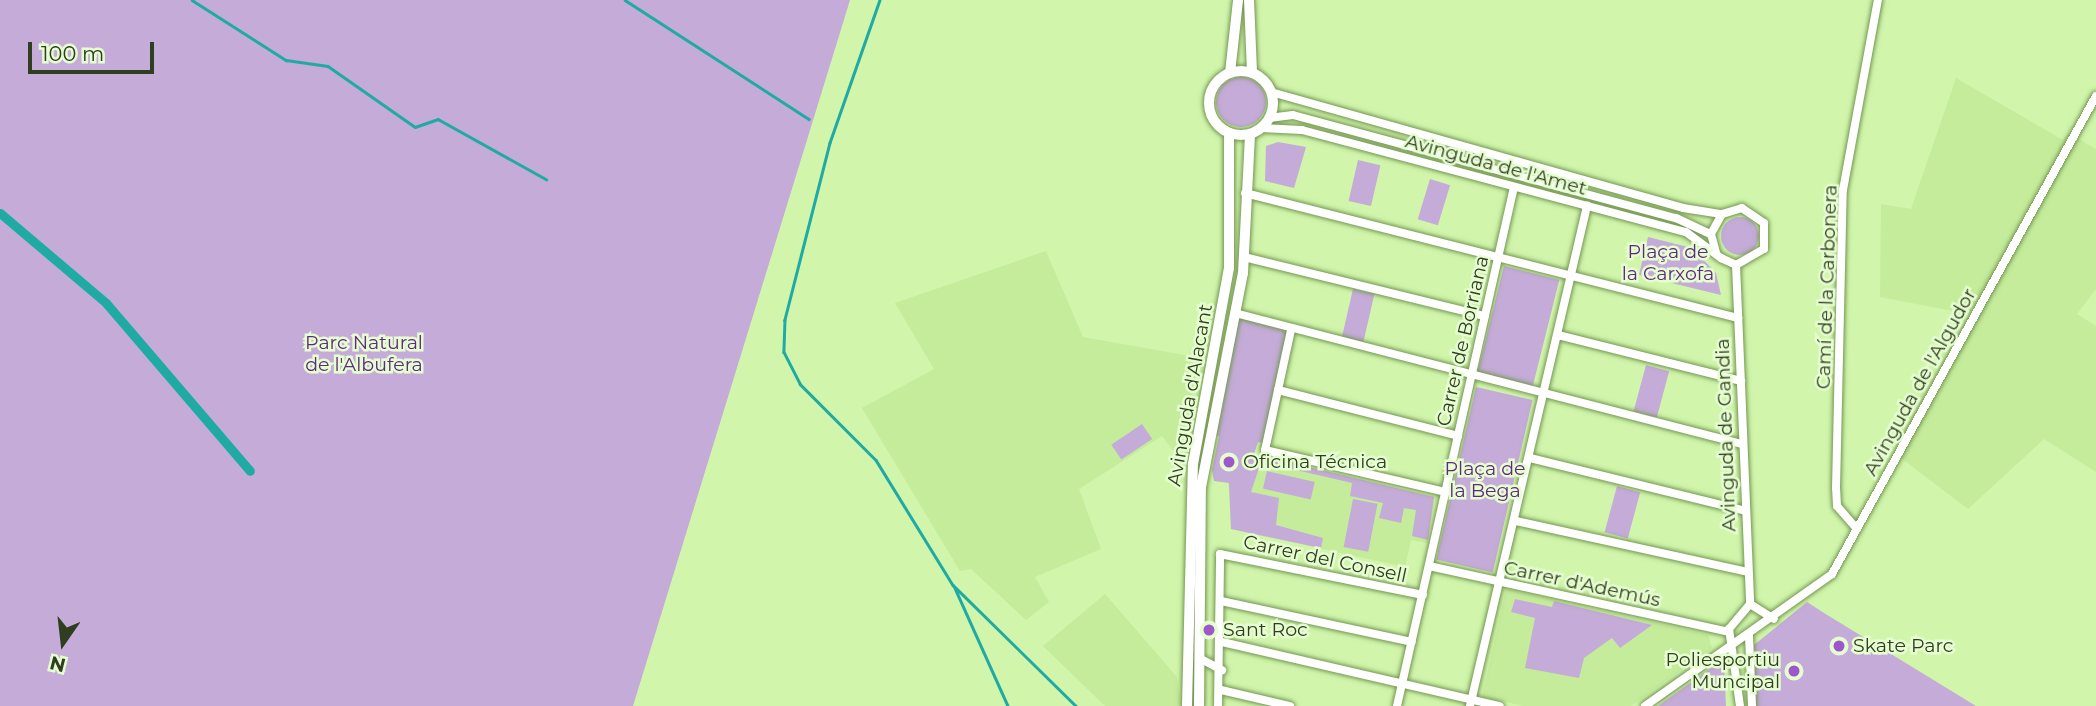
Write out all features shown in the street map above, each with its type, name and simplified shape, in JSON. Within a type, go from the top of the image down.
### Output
[{"type":"main road","points":[[1238,0],[1230,73],[1209,97],[1213,118],[1229,133],[1256,131],[1269,118],[1271,92],[1252,73],[1249,0]]},
{"type":"main road","points":[[1230,73],[1252,73]]},
{"type":"main road","name":"Avinguda d'Alacant","points":[[1199,706],[1201,487],[1244,257],[1245,193],[1256,131]]},
{"type":"main road","name":"Avinguda d'Alacant","points":[[1187,706],[1192,464],[1229,268],[1229,133]]},
{"type":"street","name":"Camí de la Carbonera","points":[[1857,529],[1837,506],[1836,488],[1843,190],[1878,0]]},
{"type":"street","name":"Avinguda de l'Amet","points":[[1271,92],[1683,208],[1722,214]]},
{"type":"street","name":"Avinguda de l'Algudor","points":[[1645,706],[1774,619],[1832,574],[2096,96]]},
{"type":"street","name":"Avinguda de l'Amet","points":[[1269,118],[1293,116],[1676,218],[1711,234]]},
{"type":"street","name":"Avinguda de l'Amet","points":[[1256,131],[1290,127],[1686,232],[1716,253]]},
{"type":"street","name":"Carrer de Borriana","points":[[1397,706],[1514,187]]},
{"type":"street","points":[[1245,193],[1738,318]]},
{"type":"street","points":[[1471,702],[1502,583],[1587,206]]},
{"type":"street","points":[[1751,211],[1767,231],[1759,256],[1737,265],[1716,253],[1711,234],[1722,214],[1751,211]]},
{"type":"street","points":[[1244,257],[1485,316]]},
{"type":"street","name":"Avinguda de Gandia","points":[[1737,265],[1750,604]]},
{"type":"street","points":[[1235,313],[1544,396],[1742,444]]},
{"type":"street","points":[[1291,330],[1268,452],[1446,492]]},
{"type":"street","points":[[1558,335],[1741,381]]},
{"type":"street","points":[[1278,390],[1458,436]]},
{"type":"street","points":[[1530,458],[1745,511]]},
{"type":"street","points":[[1516,521],[1747,572]]},
{"type":"street","name":"Carrer del Consell","points":[[1221,601],[1220,554],[1423,595]]},
{"type":"street","name":"Carrer d'Ademús","points":[[1429,566],[1729,632]]},
{"type":"street","points":[[1218,706],[1223,642],[1221,601],[1412,642]]},
{"type":"street","points":[[1740,706],[1729,632],[1750,604],[1774,619]]},
{"type":"street","points":[[1749,636],[1752,706]]},
{"type":"street","points":[[1223,642],[1402,683],[1471,702],[1500,706]]},
{"type":"street","points":[[1201,659],[1222,670]]},
{"type":"street","points":[[1221,690],[1290,706]]},
{"type":"shaded area","points":[[1956,78],[2063,140],[2068,133],[2096,149],[2096,289],[2077,314],[2096,326],[2096,472],[2044,439],[1968,509],[1893,452],[1969,314],[1880,297],[1881,204],[1911,209]]},
{"type":"shaded area","points":[[1046,251],[1083,337],[1201,358],[1178,457],[1162,436],[1079,489],[1101,549],[1035,577],[1049,602],[1026,620],[971,569],[960,571],[862,408],[934,369],[895,303]]},
{"type":"shaded area","points":[[1243,452],[1435,496],[1428,543],[1411,540],[1405,567],[1231,529],[1228,477]]},
{"type":"shaded area","points":[[1506,589],[1708,635],[1712,648],[1631,706],[1524,706],[1482,697]]},
{"type":"shaded area","points":[[1105,594],[1177,677],[1181,706],[1105,706],[1043,646]]},
{"type":"green space","name":"Parc Natural de l'Albufera","points":[[0,0],[850,0],[633,706],[0,706]]},
{"type":"green space","points":[[1231,78],[1251,78],[1265,92],[1265,112],[1251,126],[1231,126],[1217,112],[1217,92]]},
{"type":"green space","points":[[1278,142],[1306,147],[1294,188],[1265,181],[1266,146]]},
{"type":"green space","points":[[1358,160],[1380,165],[1371,206],[1349,201]]},
{"type":"green space","points":[[1430,179],[1450,185],[1438,225],[1418,219]]},
{"type":"green space","points":[[1740,217],[1753,223],[1759,236],[1753,249],[1740,255],[1727,249],[1721,236],[1727,223]]},
{"type":"green space","name":"Plaça de la Carxofa","points":[[1648,237],[1692,248],[1716,273],[1721,295],[1639,275]]},
{"type":"green space","points":[[1504,266],[1559,280],[1532,387],[1477,374]]},
{"type":"green space","points":[[1353,289],[1374,294],[1363,342],[1342,337]]},
{"type":"green space","points":[[1235,313],[1291,330],[1267,444],[1258,442],[1254,454],[1434,497],[1428,540],[1412,536],[1416,510],[1404,508],[1401,523],[1379,518],[1383,503],[1350,496],[1352,483],[1261,462],[1251,492],[1279,498],[1276,525],[1323,538],[1321,548],[1231,529],[1229,483],[1214,481],[1212,470],[1219,436],[1210,433]]},
{"type":"green space","points":[[1646,365],[1669,371],[1657,418],[1634,411]]},
{"type":"green space","name":"Plaça de la Bega","points":[[1476,387],[1533,400],[1493,573],[1436,559]]},
{"type":"green space","points":[[1142,424],[1152,439],[1121,460],[1111,445]]},
{"type":"green space","points":[[1267,471],[1315,482],[1311,500],[1263,489]]},
{"type":"green space","points":[[1617,486],[1640,492],[1628,539],[1605,532]]},
{"type":"green space","points":[[1353,499],[1378,504],[1368,552],[1344,547]]},
{"type":"green space","points":[[1515,599],[1552,607],[1554,601],[1652,625],[1620,648],[1612,638],[1584,658],[1579,678],[1525,668],[1535,618],[1511,612]]},
{"type":"green space","points":[[1807,602],[1976,706],[1752,706],[1749,649]]},
{"type":"green space","points":[[1724,662],[1726,706],[1658,706],[1715,665]]},
{"type":"waterway","points":[[192,0],[286,60],[328,66],[415,127],[438,119],[546,179]]},
{"type":"waterway","points":[[625,0],[809,119]]},
{"type":"waterway","points":[[880,0],[830,143],[785,320],[784,352],[800,384],[876,460],[953,585],[1076,706]]},
{"type":"waterway","points":[[0,213],[106,303],[250,471]]},
{"type":"waterway","points":[[955,588],[1008,706]]},
{"type":"place","name":"Oficina Técnica","points":[[1229,462]]},
{"type":"place","name":"Sant Roc","points":[[1209,630]]},
{"type":"place","name":"Skate Parc","points":[[1839,646]]},
{"type":"place","name":"Poliesportiu Muncipal","points":[[1794,671]]}]
